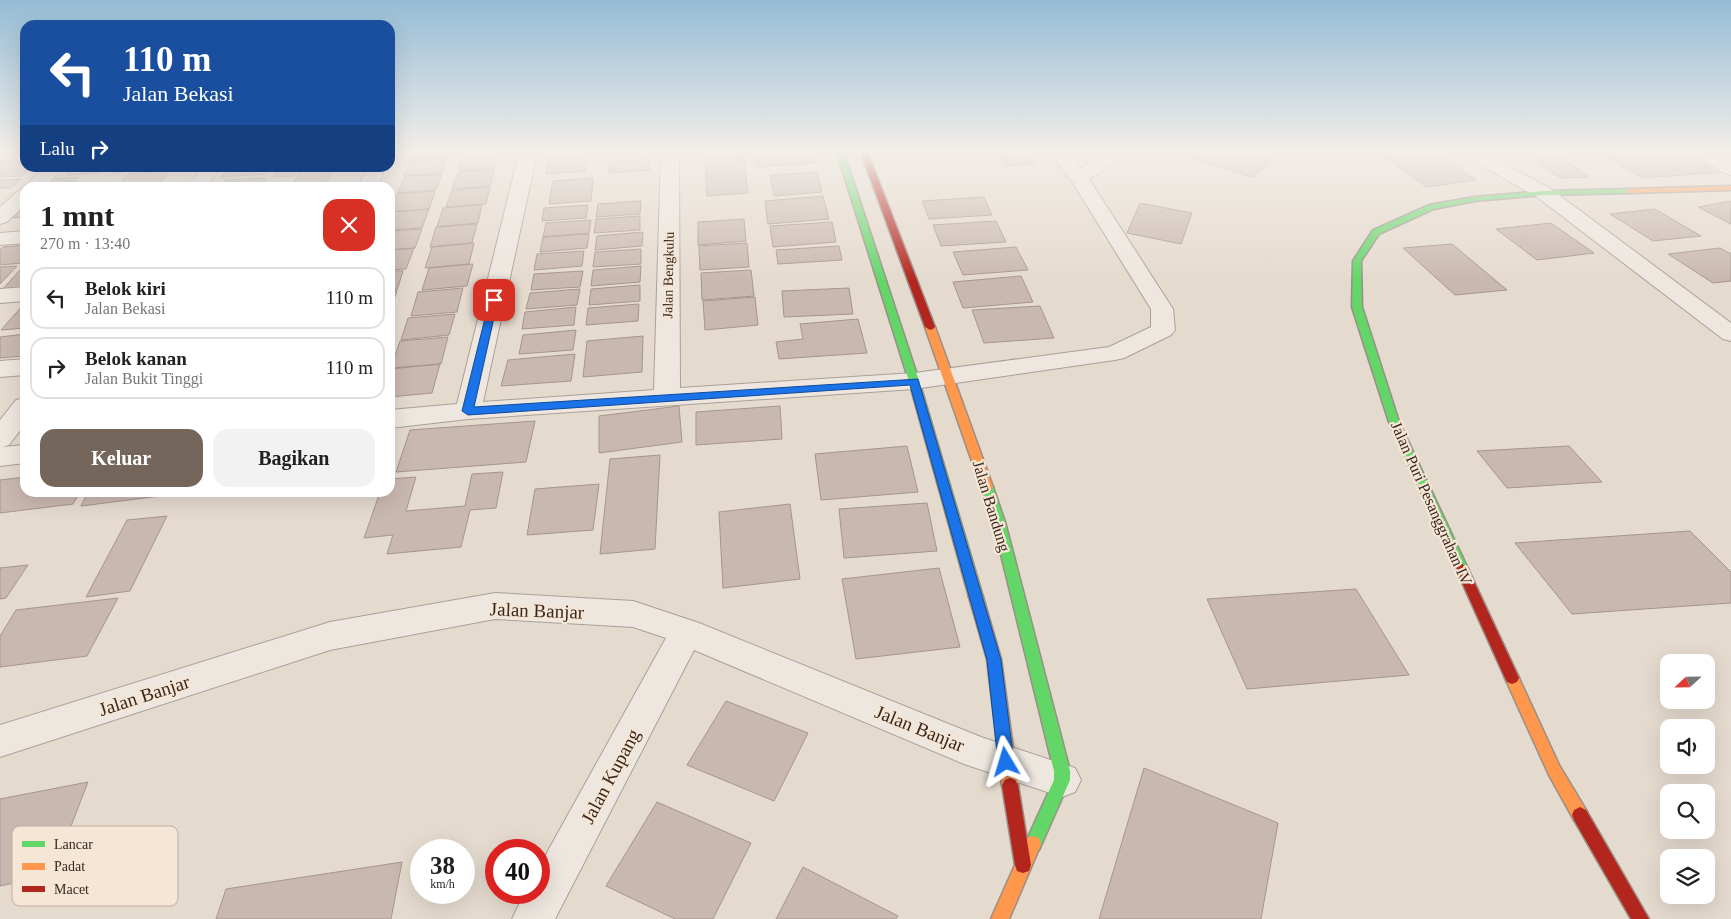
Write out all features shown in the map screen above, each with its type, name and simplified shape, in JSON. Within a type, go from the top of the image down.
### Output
[{"type":"street","points":[[468,411],[518,196]]},
{"type":"street","name":"Jalan Bengkulu","points":[[667,397],[669,196]]},
{"type":"street","points":[[854,196],[914,381],[994,660],[1006,762],[1024,865]]},
{"type":"street","name":"Jalan Bandung","points":[[881,196],[949,376],[999,522],[1062,771],[1062,780]]},
{"type":"street","points":[[395,418],[468,411],[914,381],[1115,353],[1163,330],[1162,309],[1089,196]]},
{"type":"street","name":"Jalan Puri Pesanggrahan IV","points":[[1516,196],[1432,207],[1376,232],[1357,261],[1357,307],[1394,422],[1554,770],[1640,919]]},
{"type":"street","points":[[1548,196],[1731,334]]},
{"type":"street","points":[[0,218],[20,200]]},
{"type":"street","points":[[0,239],[20,237]]},
{"type":"street","points":[[0,296],[20,294]]},
{"type":"street","points":[[0,369],[20,367]]},
{"type":"street","points":[[0,438],[20,412]]},
{"type":"street","points":[[0,457],[20,455]]},
{"type":"street","name":"Jalan Banjar","points":[[0,741],[330,636],[495,606],[633,614],[687,632],[977,752],[1062,780]]},
{"type":"street","name":"Jalan Kupang","points":[[532,919],[687,632]]},
{"type":"street","points":[[1000,919],[1062,780]]},
{"type":"building","points":[[433,196],[429,209],[395,212],[395,197]]},
{"type":"building","points":[[450,196],[488,196],[486,204],[446,207]]},
{"type":"building","points":[[550,196],[591,196],[591,201],[549,204]]},
{"type":"building","points":[[823,196],[829,219],[768,224],[765,201]]},
{"type":"building","points":[[984,197],[992,215],[929,219],[922,201]]},
{"type":"building","points":[[641,201],[640,214],[596,217],[598,204]]},
{"type":"building","points":[[1731,201],[1731,224],[1698,207]]},
{"type":"building","points":[[1140,203],[1192,213],[1181,244],[1127,233]]},
{"type":"building","points":[[482,205],[478,223],[437,227],[443,208]]},
{"type":"building","points":[[588,205],[586,218],[542,221],[544,208]]},
{"type":"building","points":[[20,208],[20,217],[9,218]]},
{"type":"building","points":[[429,209],[422,228],[395,230],[395,212]]},
{"type":"building","points":[[1655,209],[1701,236],[1653,241],[1610,214]]},
{"type":"building","points":[[640,216],[640,230],[594,233],[596,219]]},
{"type":"building","points":[[744,219],[746,241],[698,245],[698,222]]},
{"type":"building","points":[[591,220],[589,233],[543,237],[546,223]]},
{"type":"building","points":[[996,221],[1006,242],[941,246],[933,225]]},
{"type":"building","points":[[832,222],[836,242],[773,247],[770,226]]},
{"type":"building","points":[[1551,223],[1594,253],[1537,260],[1496,229]]},
{"type":"building","points":[[477,224],[472,243],[430,247],[436,227]]},
{"type":"building","points":[[422,229],[415,248],[395,250],[395,231]]},
{"type":"building","points":[[643,232],[642,246],[595,250],[597,236]]},
{"type":"building","points":[[589,234],[587,248],[540,252],[543,237]]},
{"type":"building","points":[[474,243],[469,264],[425,268],[432,247]]},
{"type":"building","points":[[747,243],[749,267],[700,270],[699,246]]},
{"type":"building","points":[[1452,244],[1507,290],[1455,295],[1403,248]]},
{"type":"building","points":[[20,245],[20,263],[0,265],[0,250],[3,247]]},
{"type":"building","points":[[839,246],[842,260],[778,264],[776,250]]},
{"type":"building","points":[[1016,247],[1028,270],[963,275],[953,252]]},
{"type":"building","points":[[414,248],[406,269],[395,270],[395,250]]},
{"type":"building","points":[[1720,248],[1731,254],[1731,281],[1713,283],[1668,254]]},
{"type":"building","points":[[641,249],[641,264],[593,267],[595,252]]},
{"type":"building","points":[[584,251],[582,266],[534,270],[537,254]]},
{"type":"building","points":[[473,264],[467,286],[422,290],[429,268]]},
{"type":"building","points":[[17,266],[0,284],[0,267]]},
{"type":"building","points":[[641,266],[640,282],[591,286],[593,270]]},
{"type":"building","points":[[20,270],[20,289],[1,291]]},
{"type":"building","points":[[751,270],[754,296],[702,300],[701,273]]},
{"type":"building","points":[[395,271],[403,271],[397,290],[395,290]]},
{"type":"building","points":[[583,271],[580,287],[531,290],[534,274]]},
{"type":"building","points":[[1021,276],[1033,302],[963,308],[953,282]]},
{"type":"building","points":[[640,285],[640,301],[589,305],[591,289]]},
{"type":"building","points":[[463,288],[457,312],[411,316],[418,292]]},
{"type":"building","points":[[849,288],[853,314],[784,317],[782,291]]},
{"type":"building","points":[[580,289],[577,305],[526,309],[530,293]]},
{"type":"building","points":[[755,297],[758,325],[705,330],[703,301]]},
{"type":"building","points":[[639,304],[638,321],[586,325],[588,308]]},
{"type":"building","points":[[1040,306],[1054,338],[984,343],[972,310]]},
{"type":"building","points":[[576,307],[574,325],[522,329],[525,312]]},
{"type":"building","points":[[20,309],[20,328],[1,330]]},
{"type":"building","points":[[455,314],[449,335],[401,340],[408,318]]},
{"type":"building","points":[[858,319],[867,353],[779,359],[776,342],[803,339],[800,324]]},
{"type":"building","points":[[576,330],[573,350],[519,354],[523,335]]},
{"type":"building","points":[[20,335],[20,356],[0,358],[0,337]]},
{"type":"building","points":[[643,336],[642,372],[583,377],[587,341]]},
{"type":"building","points":[[448,337],[441,364],[395,368],[395,356],[400,341]]},
{"type":"building","points":[[575,354],[571,381],[501,386],[508,360]]},
{"type":"building","points":[[440,364],[432,393],[395,397],[395,368]]},
{"type":"building","points":[[679,406],[682,442],[599,453],[599,416]]},
{"type":"building","points":[[780,406],[782,439],[696,445],[696,412]]},
{"type":"building","points":[[535,421],[526,462],[396,472],[410,430]]},
{"type":"building","points":[[907,446],[918,492],[821,500],[815,454]]},
{"type":"building","points":[[1569,446],[1602,482],[1507,488],[1477,451]]},
{"type":"building","points":[[660,455],[655,549],[600,554],[610,459]]},
{"type":"building","points":[[503,472],[496,508],[470,510],[461,547],[387,554],[393,535],[364,538],[378,497],[395,497],[395,479],[416,477],[406,511],[465,506],[472,474]]},
{"type":"building","points":[[20,478],[20,497],[77,497],[73,504],[0,513],[0,480]]},
{"type":"building","points":[[599,484],[593,530],[527,535],[535,489]]},
{"type":"building","points":[[86,497],[152,497],[81,506]]},
{"type":"building","points":[[927,503],[937,551],[844,558],[839,509]]},
{"type":"building","points":[[790,504],[800,579],[723,588],[719,512]]},
{"type":"building","points":[[167,516],[130,591],[86,597],[127,520]]},
{"type":"building","points":[[1690,531],[1731,572],[1731,603],[1572,614],[1515,543]]},
{"type":"building","points":[[28,565],[6,598],[0,599],[0,568]]},
{"type":"building","points":[[939,568],[960,647],[856,659],[842,579]]},
{"type":"building","points":[[1356,589],[1409,675],[1247,689],[1207,599]]},
{"type":"building","points":[[118,598],[87,656],[0,667],[0,636],[16,610]]},
{"type":"building","points":[[726,701],[808,733],[774,801],[687,765]]},
{"type":"building","points":[[1144,768],[1278,823],[1261,919],[1099,919]]},
{"type":"building","points":[[88,782],[71,826],[12,826],[12,883],[0,886],[0,799]]},
{"type":"building","points":[[657,802],[751,843],[713,919],[675,919],[606,886]]},
{"type":"building","points":[[402,862],[391,919],[216,919],[226,889]]},
{"type":"building","points":[[803,867],[898,916],[896,919],[776,919]]},
{"type":"traffic: fast","points":[[854,196],[914,381],[976,597]]},
{"type":"traffic: fast","points":[[1462,569],[1394,422],[1357,307],[1357,261],[1376,232],[1432,207],[1475,199],[1511,196]]},
{"type":"traffic: fast","points":[[987,487],[999,522],[1062,771],[1062,780],[1033,844]]},
{"type":"traffic: slow","points":[[930,327],[987,487]]},
{"type":"traffic: slow","points":[[976,597],[994,659],[1010,785]]},
{"type":"traffic: slow","points":[[1512,678],[1554,770],[1580,815]]},
{"type":"traffic: slow","points":[[1000,919],[1033,844]]},
{"type":"traffic: jam","points":[[880,196],[930,327]]},
{"type":"traffic: jam","points":[[1462,569],[1512,678]]},
{"type":"traffic: jam","points":[[1010,785],[1023,865]]},
{"type":"traffic: jam","points":[[1580,815],[1640,919]]},
{"type":"route","points":[[494,300],[468,411],[914,381],[994,660],[1006,762]]}]
